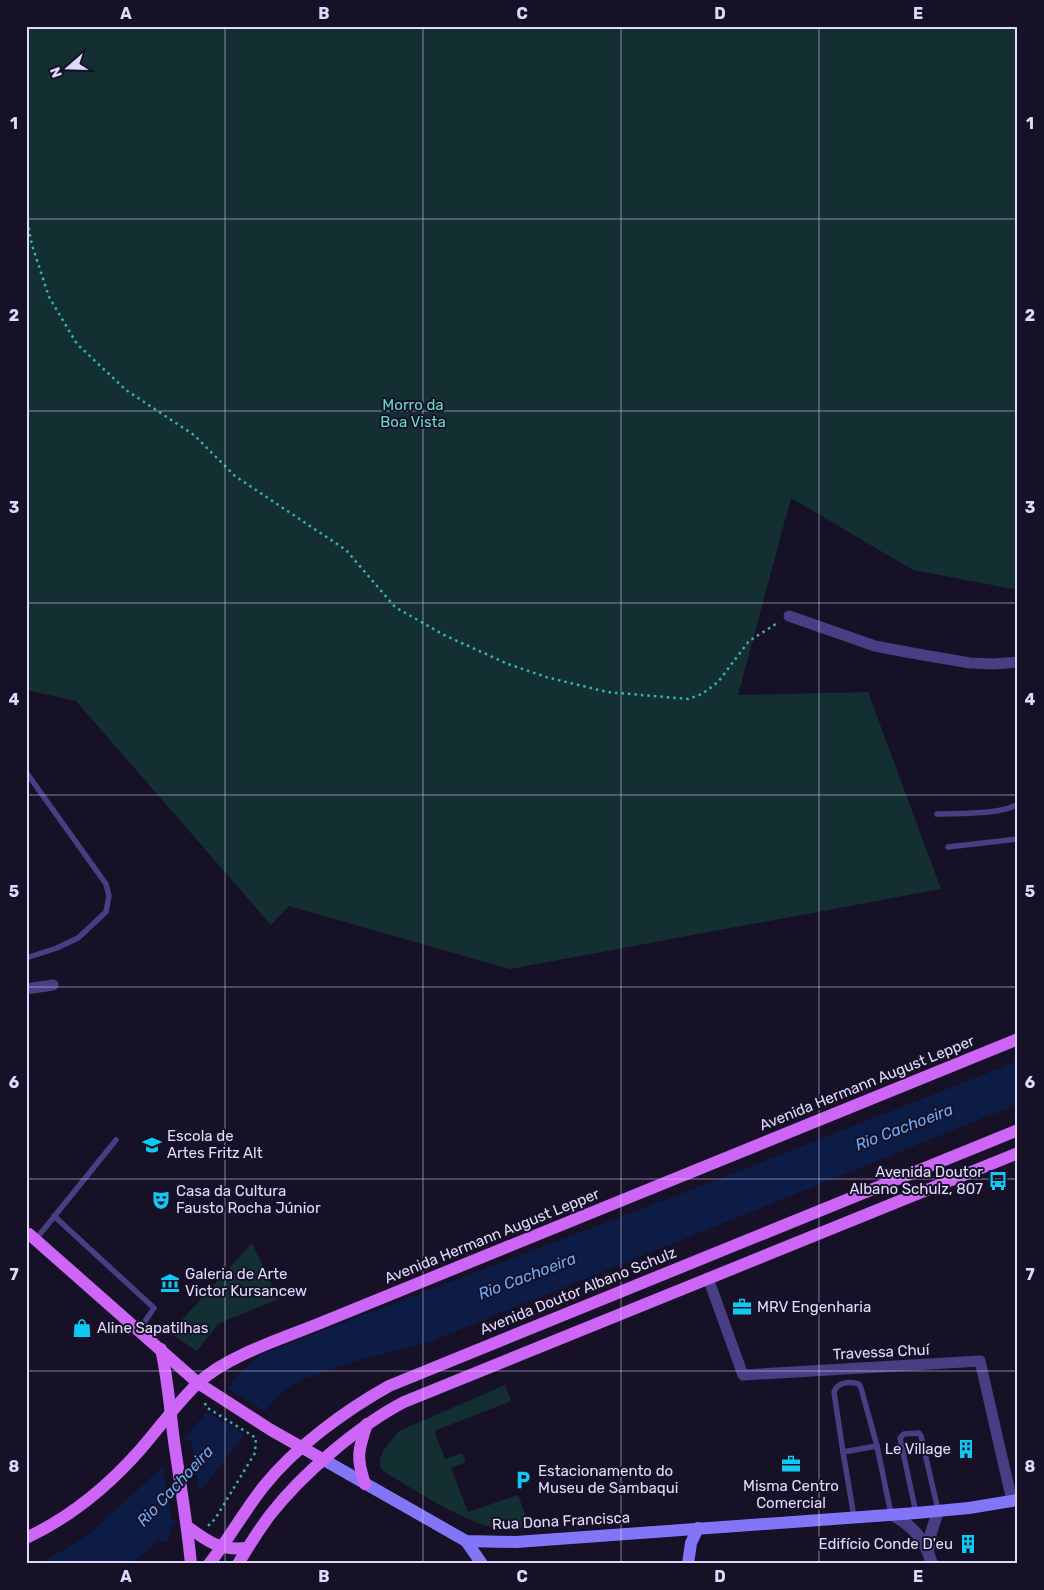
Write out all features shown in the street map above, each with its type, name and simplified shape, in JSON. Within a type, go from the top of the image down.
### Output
[{"type":"main road","name":"Avenida Hermann August Lepper","points":[[26,1538],[70,1511],[98,1490],[139,1452],[198,1383],[227,1363],[252,1351],[1018,1039]]},
{"type":"main road","name":"Avenida Doutor Albano Schulz","points":[[209,1564],[265,1485],[302,1448],[370,1396],[408,1378],[1018,1130]]},
{"type":"main road","points":[[238,1564],[259,1530],[285,1498],[324,1460],[367,1424],[420,1394],[1018,1153]]},
{"type":"main road","name":"Rua Dona Francisca","points":[[29,1234],[198,1383],[302,1448],[466,1541],[516,1542],[916,1513],[992,1505],[1015,1500]]},
{"type":"main road","points":[[161,1350],[167,1377],[191,1564]]},
{"type":"main road","points":[[365,1484],[359,1467],[358,1455],[367,1424]]},
{"type":"main road","points":[[187,1523],[200,1536],[220,1547],[227,1549],[247,1548]]},
{"type":"main road","points":[[688,1564],[690,1543],[698,1528]]},
{"type":"main road","points":[[466,1541],[482,1564]]},
{"type":"street","points":[[789,616],[875,646],[970,663],[1018,662]]},
{"type":"street","points":[[26,989],[54,985]]},
{"type":"street","name":"Travessa Chuí","points":[[708,1278],[743,1375],[980,1361],[1015,1500]]},
{"type":"street","points":[[928,1550],[930,1533],[938,1511]]},
{"type":"street","points":[[892,1514],[907,1523],[914,1530],[928,1550],[932,1564]]},
{"type":"lane","points":[[26,772],[106,884],[109,896],[106,912],[78,938],[57,948],[26,958]]},
{"type":"lane","points":[[937,814],[1000,811],[1012,808],[1018,804]]},
{"type":"lane","points":[[948,847],[1018,839]]},
{"type":"lane","points":[[29,1234],[54,1216],[116,1140]]},
{"type":"lane","points":[[54,1216],[154,1308],[139,1330]]},
{"type":"lane","points":[[854,1517],[834,1392],[838,1384],[854,1382],[859,1384],[877,1446],[892,1514]]},
{"type":"lane","points":[[916,1513],[900,1438],[904,1434],[916,1432],[920,1433],[921,1436],[938,1511]]},
{"type":"lane","points":[[843,1452],[877,1446]]},
{"type":"path","points":[[26,216],[32,245],[49,297],[77,344],[126,390],[194,435],[235,476],[346,550],[395,608],[444,635],[508,664],[546,677],[607,692],[688,699],[702,694],[718,682],[749,641],[789,616]]},
{"type":"path","points":[[200,1536],[215,1519],[255,1453],[256,1438],[206,1407]]},
{"type":"green space","name":"Morro da Boa Vista","points":[[26,26],[1018,26],[1018,590],[913,570],[791,498],[738,695],[868,692],[941,889],[510,969],[289,906],[271,925],[76,701],[26,690]]},
{"type":"green space","points":[[252,1243],[278,1299],[218,1324],[197,1351],[170,1333]]},
{"type":"green space","points":[[505,1385],[511,1401],[434,1431],[445,1459],[462,1453],[466,1462],[451,1468],[468,1512],[518,1495],[529,1525],[510,1529],[480,1524],[444,1507],[382,1470],[380,1459],[383,1451],[399,1431]]},
{"type":"water","name":"Rio Cachoeira","points":[[1018,1061],[1018,1104],[429,1342],[349,1363],[307,1378],[287,1388],[257,1419],[171,1528],[168,1542],[156,1540],[148,1550],[131,1564],[39,1564],[87,1536],[157,1472],[220,1396],[251,1362],[264,1353],[709,1183]]},
{"type":"pier","points":[[225,1387],[267,1412],[247,1436],[205,1410]]},
{"type":"pier","points":[[191,1440],[200,1496],[182,1519],[172,1521],[162,1462],[179,1442]]},
{"type":"place","name":"Escola de Artes Fritz Alt","points":[[152,1145]]},
{"type":"place","name":"Avenida Doutor Albano Schulz, 807","points":[[998,1181]]},
{"type":"place","name":"Casa da Cultura Fausto Rocha Júnior","points":[[161,1200]]},
{"type":"place","name":"Galeria de Arte Victor Kursancew","points":[[170,1283]]},
{"type":"place","name":"MRV Engenharia","points":[[742,1307]]},
{"type":"place","name":"Aline Sapatilhas","points":[[82,1328]]},
{"type":"place","name":"Le Village","points":[[966,1449]]},
{"type":"place","name":"Misma Centro Comercial","points":[[791,1464]]},
{"type":"place","name":"Estacionamento do Museu de Sambaqui","points":[[523,1480]]},
{"type":"place","name":"Edifício Conde D'eu","points":[[968,1544]]}]
